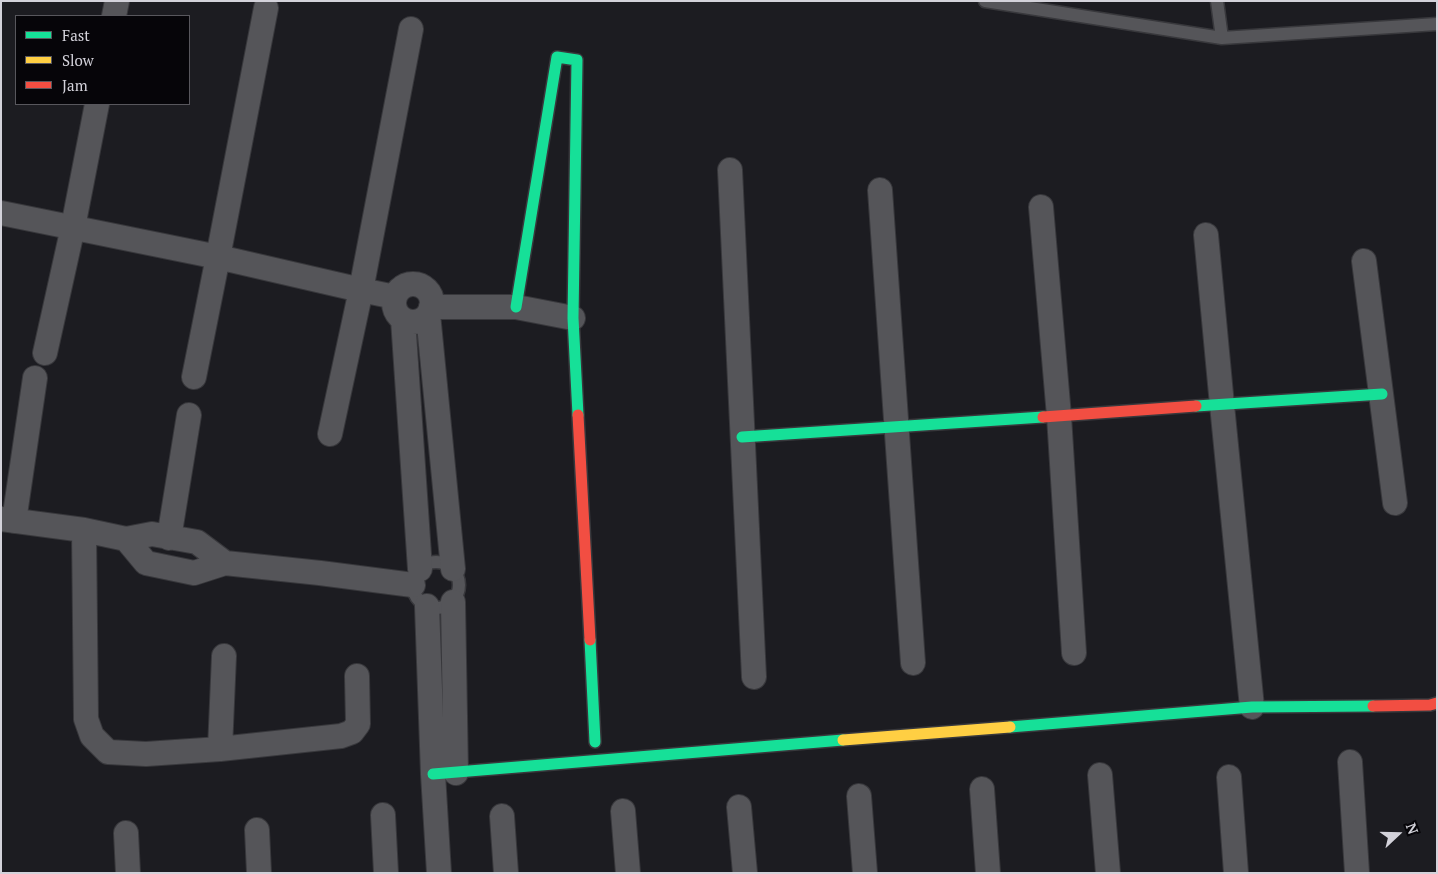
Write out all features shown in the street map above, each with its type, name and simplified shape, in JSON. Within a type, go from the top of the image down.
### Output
[{"type":"street","points":[[114,15],[117,1]]},
{"type":"street","points":[[194,377],[266,8]]},
{"type":"street","points":[[330,434],[411,29]]},
{"type":"street","points":[[516,307],[557,57],[577,60],[573,318],[595,742]]},
{"type":"street","points":[[45,353],[73,227],[97,105]]},
{"type":"street","points":[[730,170],[754,677]]},
{"type":"street","points":[[880,190],[913,663]]},
{"type":"street","points":[[1041,207],[1059,416],[1074,653]]},
{"type":"street","points":[[1,213],[218,257],[395,297]]},
{"type":"street","points":[[1206,235],[1252,707]]},
{"type":"street","points":[[1364,261],[1395,503]]},
{"type":"street","points":[[126,539],[146,563],[194,573],[225,563],[320,573],[417,577],[402,319],[395,309],[395,297],[398,291],[408,285],[420,286],[429,294],[453,569]]},
{"type":"street","points":[[429,310],[516,307],[573,318]]},
{"type":"street","points":[[402,319],[417,321],[425,318],[429,310]]},
{"type":"street","points":[[35,378],[8,520],[84,530],[126,539],[152,534],[197,542],[225,563]]},
{"type":"street","points":[[742,437],[1382,394]]},
{"type":"street","points":[[169,538],[189,415]]},
{"type":"street","points":[[84,530],[86,719],[92,736],[108,752],[146,754],[220,749],[341,736],[352,732],[358,724],[357,676]]},
{"type":"street","points":[[439,873],[453,602]]},
{"type":"street","points":[[428,606],[445,774]]},
{"type":"street","points":[[220,749],[224,656]]},
{"type":"street","points":[[445,774],[1252,707],[1430,705],[1437,703]]},
{"type":"street","points":[[1350,762],[1357,873]]},
{"type":"street","points":[[1100,775],[1108,873]]},
{"type":"street","points":[[1228,777],[1236,873]]},
{"type":"street","points":[[982,789],[988,873]]},
{"type":"street","points":[[859,796],[865,873]]},
{"type":"street","points":[[739,807],[745,873]]},
{"type":"street","points":[[623,811],[628,873]]},
{"type":"street","points":[[383,814],[386,873]]},
{"type":"street","points":[[502,816],[506,873]]},
{"type":"street","points":[[257,830],[259,873]]},
{"type":"street","points":[[126,832],[128,873]]},
{"type":"lane","points":[[985,1],[1222,38],[1437,24]]},
{"type":"lane","points":[[1217,1],[1222,38]]},
{"type":"lane","points":[[437,562],[446,564],[453,569],[458,577],[458,595],[453,602],[445,607],[436,608],[428,606],[420,601],[415,594],[417,577],[428,564],[437,562]]},
{"type":"traffic: fast","points":[[516,307],[557,57],[577,60],[573,318],[578,415]]},
{"type":"traffic: fast","points":[[1196,406],[1382,394]]},
{"type":"traffic: fast","points":[[742,437],[1043,417]]},
{"type":"traffic: fast","points":[[590,640],[595,742]]},
{"type":"traffic: fast","points":[[1010,727],[1252,707],[1373,706]]},
{"type":"traffic: fast","points":[[433,774],[843,740]]},
{"type":"traffic: slow","points":[[843,740],[1010,727]]},
{"type":"traffic: jam","points":[[1043,417],[1196,406]]},
{"type":"traffic: jam","points":[[578,415],[590,640]]},
{"type":"traffic: jam","points":[[1373,706],[1430,705],[1437,703]]}]
